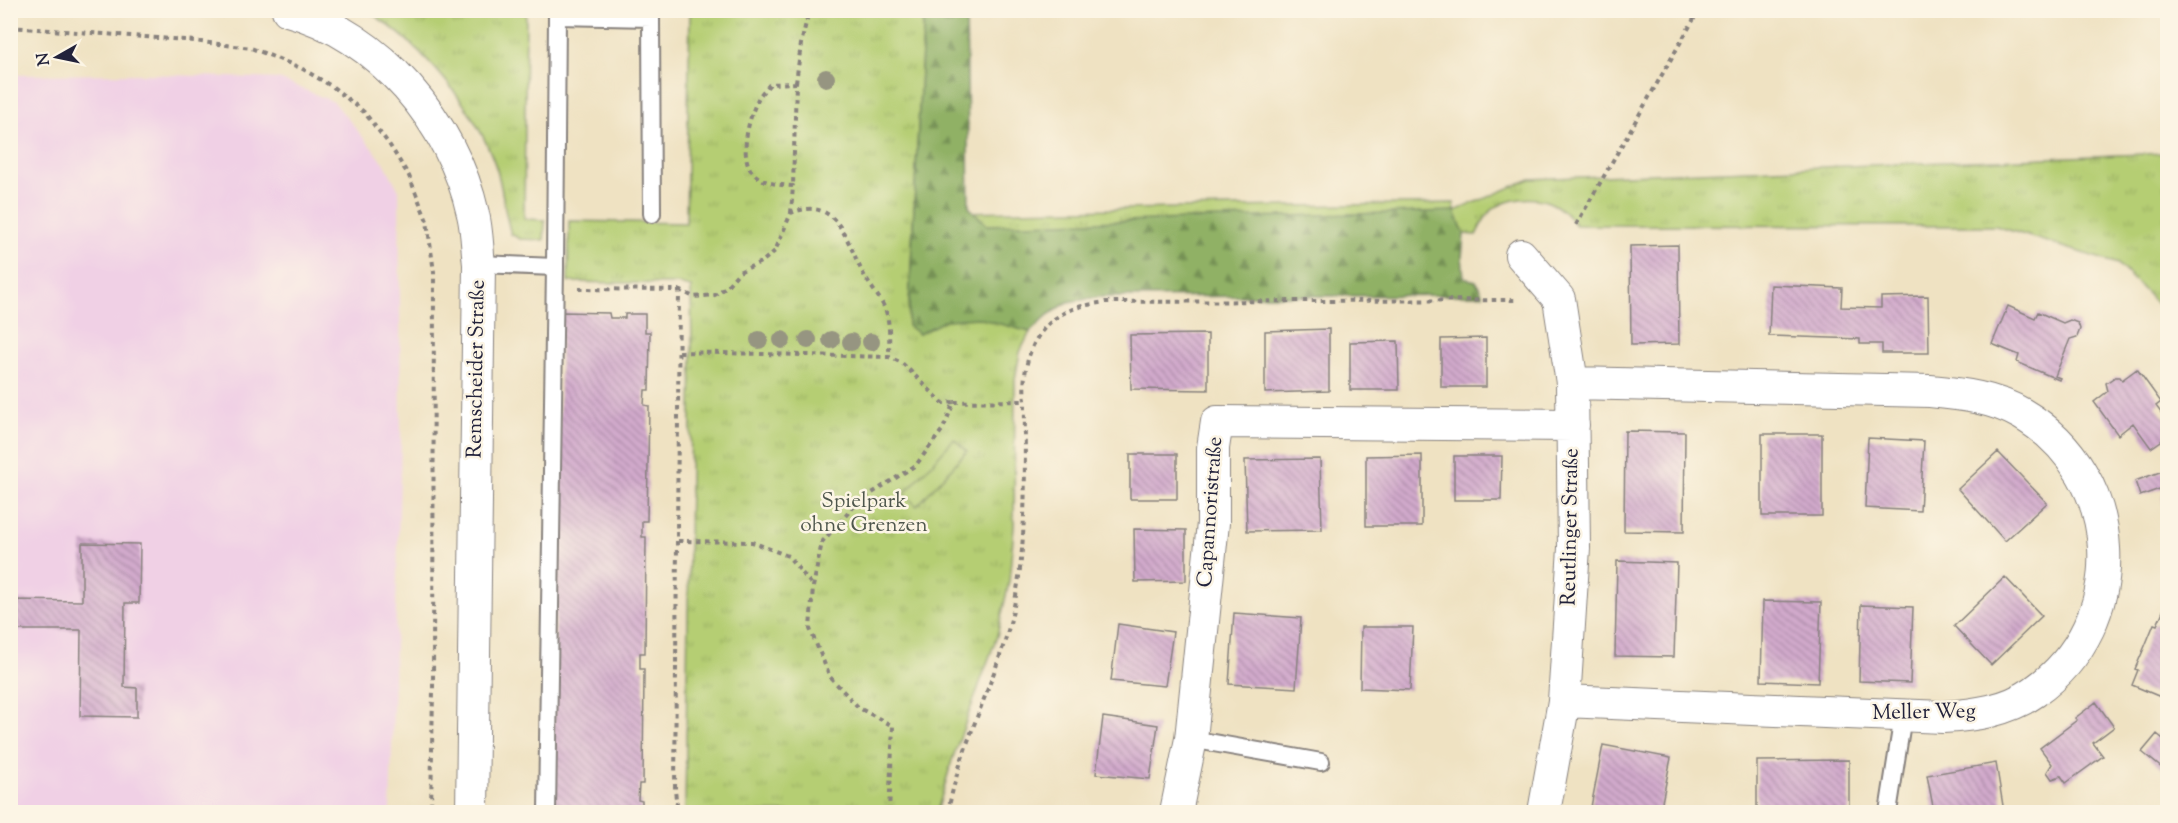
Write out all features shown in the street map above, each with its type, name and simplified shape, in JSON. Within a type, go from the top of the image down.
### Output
[{"type":"street","name":"Remscheider Straße","points":[[288,10],[331,28],[360,45],[389,69],[420,101],[443,136],[460,172],[474,215],[479,264],[472,813]]},
{"type":"street","points":[[1521,255],[1559,299]]},
{"type":"street","name":"Reutlinger Straße","points":[[1544,813],[1564,701],[1574,549],[1572,383],[1559,299]]},
{"type":"street","name":"Meller Weg","points":[[1564,701],[1943,717],[1977,715],[2004,708],[2033,693],[2056,674],[2076,650],[2093,617],[2104,579],[2105,546],[2100,514],[2089,484],[2071,457],[2049,432],[2021,413],[1991,401],[1963,394],[1930,391],[1572,383]]},
{"type":"street","name":"Capannoristraße","points":[[1176,813],[1191,739],[1213,524],[1213,448],[1217,422],[1573,425]]},
{"type":"lane","points":[[547,813],[555,267],[556,16],[651,18],[652,214]]},
{"type":"lane","points":[[479,264],[555,267]]},
{"type":"lane","points":[[1888,813],[1903,716]]},
{"type":"lane","points":[[1191,739],[1321,762]]},
{"type":"path","points":[[554,289],[679,290],[694,297],[715,295],[727,286],[739,272],[763,261],[775,251],[791,213],[796,83],[801,44],[809,10]]},
{"type":"path","points":[[1576,225],[1699,10]]},
{"type":"path","points":[[10,27],[185,40],[251,48],[301,68],[333,87],[364,112],[410,176],[427,221],[434,272],[434,677],[431,813]]},
{"type":"path","points":[[793,186],[776,185],[760,178],[750,168],[745,143],[758,97],[770,84],[796,83]]},
{"type":"path","points":[[791,213],[806,207],[825,212],[841,226],[851,245],[857,264],[879,297],[888,318],[889,357]]},
{"type":"path","points":[[678,813],[675,791],[679,290]]},
{"type":"path","points":[[948,813],[951,794],[964,754],[1007,634],[1018,588],[1024,527],[1025,401],[1023,381],[1028,357],[1037,338],[1051,321],[1073,309],[1105,302],[1559,299]]},
{"type":"path","points":[[679,352],[889,357],[902,363],[943,403],[1025,401]]},
{"type":"path","points":[[889,813],[893,726],[859,708],[830,677],[810,628],[813,586],[822,542],[858,502],[916,465],[943,429],[954,402]]},
{"type":"path","points":[[678,541],[752,542],[788,556],[813,586]]},
{"type":"shaded area","points":[[147,74],[279,79],[334,102],[385,164],[399,191],[401,442],[390,812],[11,812],[11,75]]},
{"type":"green space","points":[[367,11],[526,11],[524,219],[545,220],[544,240],[520,239],[511,234],[496,167],[475,122],[444,78],[426,58],[387,24]]},
{"type":"green space","name":"Spielpark ohne Grenzen","points":[[690,11],[924,11],[908,325],[919,334],[960,212],[1454,203],[1455,211],[1530,179],[2167,153],[2167,314],[2118,264],[1996,226],[1576,225],[1565,212],[1555,205],[1536,199],[1513,200],[1498,206],[1485,218],[1476,235],[1464,234],[1456,214],[1029,266],[1007,325],[1030,332],[1020,352],[1015,379],[1014,527],[1009,582],[997,636],[952,760],[937,812],[685,812],[691,287],[678,284],[568,282],[569,221],[686,223]]},
{"type":"green space","points":[[924,11],[966,11],[969,207],[987,225],[1455,211],[1464,234],[1462,257],[1464,278],[1476,281],[1483,295],[1099,297],[1068,302],[1048,315],[1030,332],[978,318],[946,320],[919,334],[908,326]]},
{"type":"green space","points":[[954,439],[967,451],[917,506],[904,494]]},
{"type":"building","points":[[1678,245],[1679,344],[1631,345],[1630,246]]},
{"type":"building","points":[[1771,285],[1842,288],[1841,307],[1881,308],[1881,297],[1928,296],[1929,353],[1882,353],[1882,344],[1860,344],[1860,339],[1769,336]]},
{"type":"building","points":[[2008,306],[2035,318],[2038,312],[2063,323],[2070,320],[2078,323],[2080,329],[2077,337],[2070,339],[2055,376],[2060,378],[2059,380],[2017,362],[2019,355],[1992,344]]},
{"type":"building","points":[[561,312],[609,313],[610,318],[625,318],[625,314],[645,314],[645,332],[650,332],[649,390],[645,390],[644,405],[649,406],[647,521],[642,521],[642,537],[646,537],[645,653],[640,653],[640,669],[644,669],[643,784],[639,784],[638,800],[642,801],[642,812],[552,812]]},
{"type":"building","points":[[1329,329],[1329,391],[1265,393],[1265,331]]},
{"type":"building","points":[[1208,334],[1208,390],[1131,389],[1130,335]]},
{"type":"building","points":[[1486,338],[1486,387],[1441,387],[1441,339]]},
{"type":"building","points":[[1398,341],[1399,390],[1350,390],[1350,342]]},
{"type":"building","points":[[2137,369],[2161,402],[2156,406],[2168,422],[2168,436],[2151,448],[2133,423],[2118,435],[2094,402],[2108,391],[2106,383],[2115,377],[2120,377],[2122,380]]},
{"type":"building","points":[[1625,431],[1685,432],[1684,532],[1624,531]]},
{"type":"building","points":[[1762,434],[1822,434],[1822,516],[1762,516]]},
{"type":"building","points":[[1868,438],[1924,441],[1920,511],[1865,508]]},
{"type":"building","points":[[1998,452],[2047,503],[2005,541],[1958,489]]},
{"type":"building","points":[[1130,454],[1177,454],[1177,499],[1130,499]]},
{"type":"building","points":[[1422,455],[1422,526],[1366,526],[1366,456]]},
{"type":"building","points":[[1454,456],[1502,456],[1501,500],[1454,500]]},
{"type":"building","points":[[1320,459],[1322,530],[1247,531],[1245,460]]},
{"type":"building","points":[[2168,469],[2168,486],[2140,496],[2135,481]]},
{"type":"building","points":[[2168,495],[2168,529],[2166,529],[2162,496]]},
{"type":"building","points":[[1134,529],[1186,530],[1186,581],[1135,582]]},
{"type":"building","points":[[82,543],[140,544],[139,603],[125,603],[124,687],[137,688],[137,717],[80,716],[81,630],[10,630],[10,600],[82,601]]},
{"type":"building","points":[[1617,561],[1677,563],[1674,657],[1615,656]]},
{"type":"building","points":[[2005,577],[2042,616],[1991,665],[1954,626]]},
{"type":"building","points":[[1763,601],[1821,602],[1818,683],[1761,681]]},
{"type":"building","points":[[1861,605],[1913,607],[1910,683],[1859,681]]},
{"type":"building","points":[[2164,609],[2168,610],[2168,700],[2132,685],[2138,670],[2135,669],[2154,624],[2157,625]]},
{"type":"building","points":[[1234,613],[1301,618],[1296,688],[1229,684]]},
{"type":"building","points":[[1118,624],[1173,632],[1165,686],[1111,681]]},
{"type":"building","points":[[1361,627],[1413,627],[1410,690],[1360,688]]},
{"type":"building","points":[[2096,702],[2114,727],[2093,743],[2103,756],[2066,783],[2061,776],[2052,779],[2047,772],[2052,764],[2040,748],[2077,720],[2075,718]]},
{"type":"building","points":[[1103,717],[1158,725],[1150,779],[1096,774]]},
{"type":"building","points":[[2157,734],[2168,743],[2168,773],[2142,752]]},
{"type":"building","points":[[1603,745],[1671,758],[1660,812],[1590,812]]},
{"type":"building","points":[[1849,760],[1849,812],[1757,812],[1757,761]]},
{"type":"building","points":[[1996,763],[2004,812],[1934,812],[1927,775]]}]
